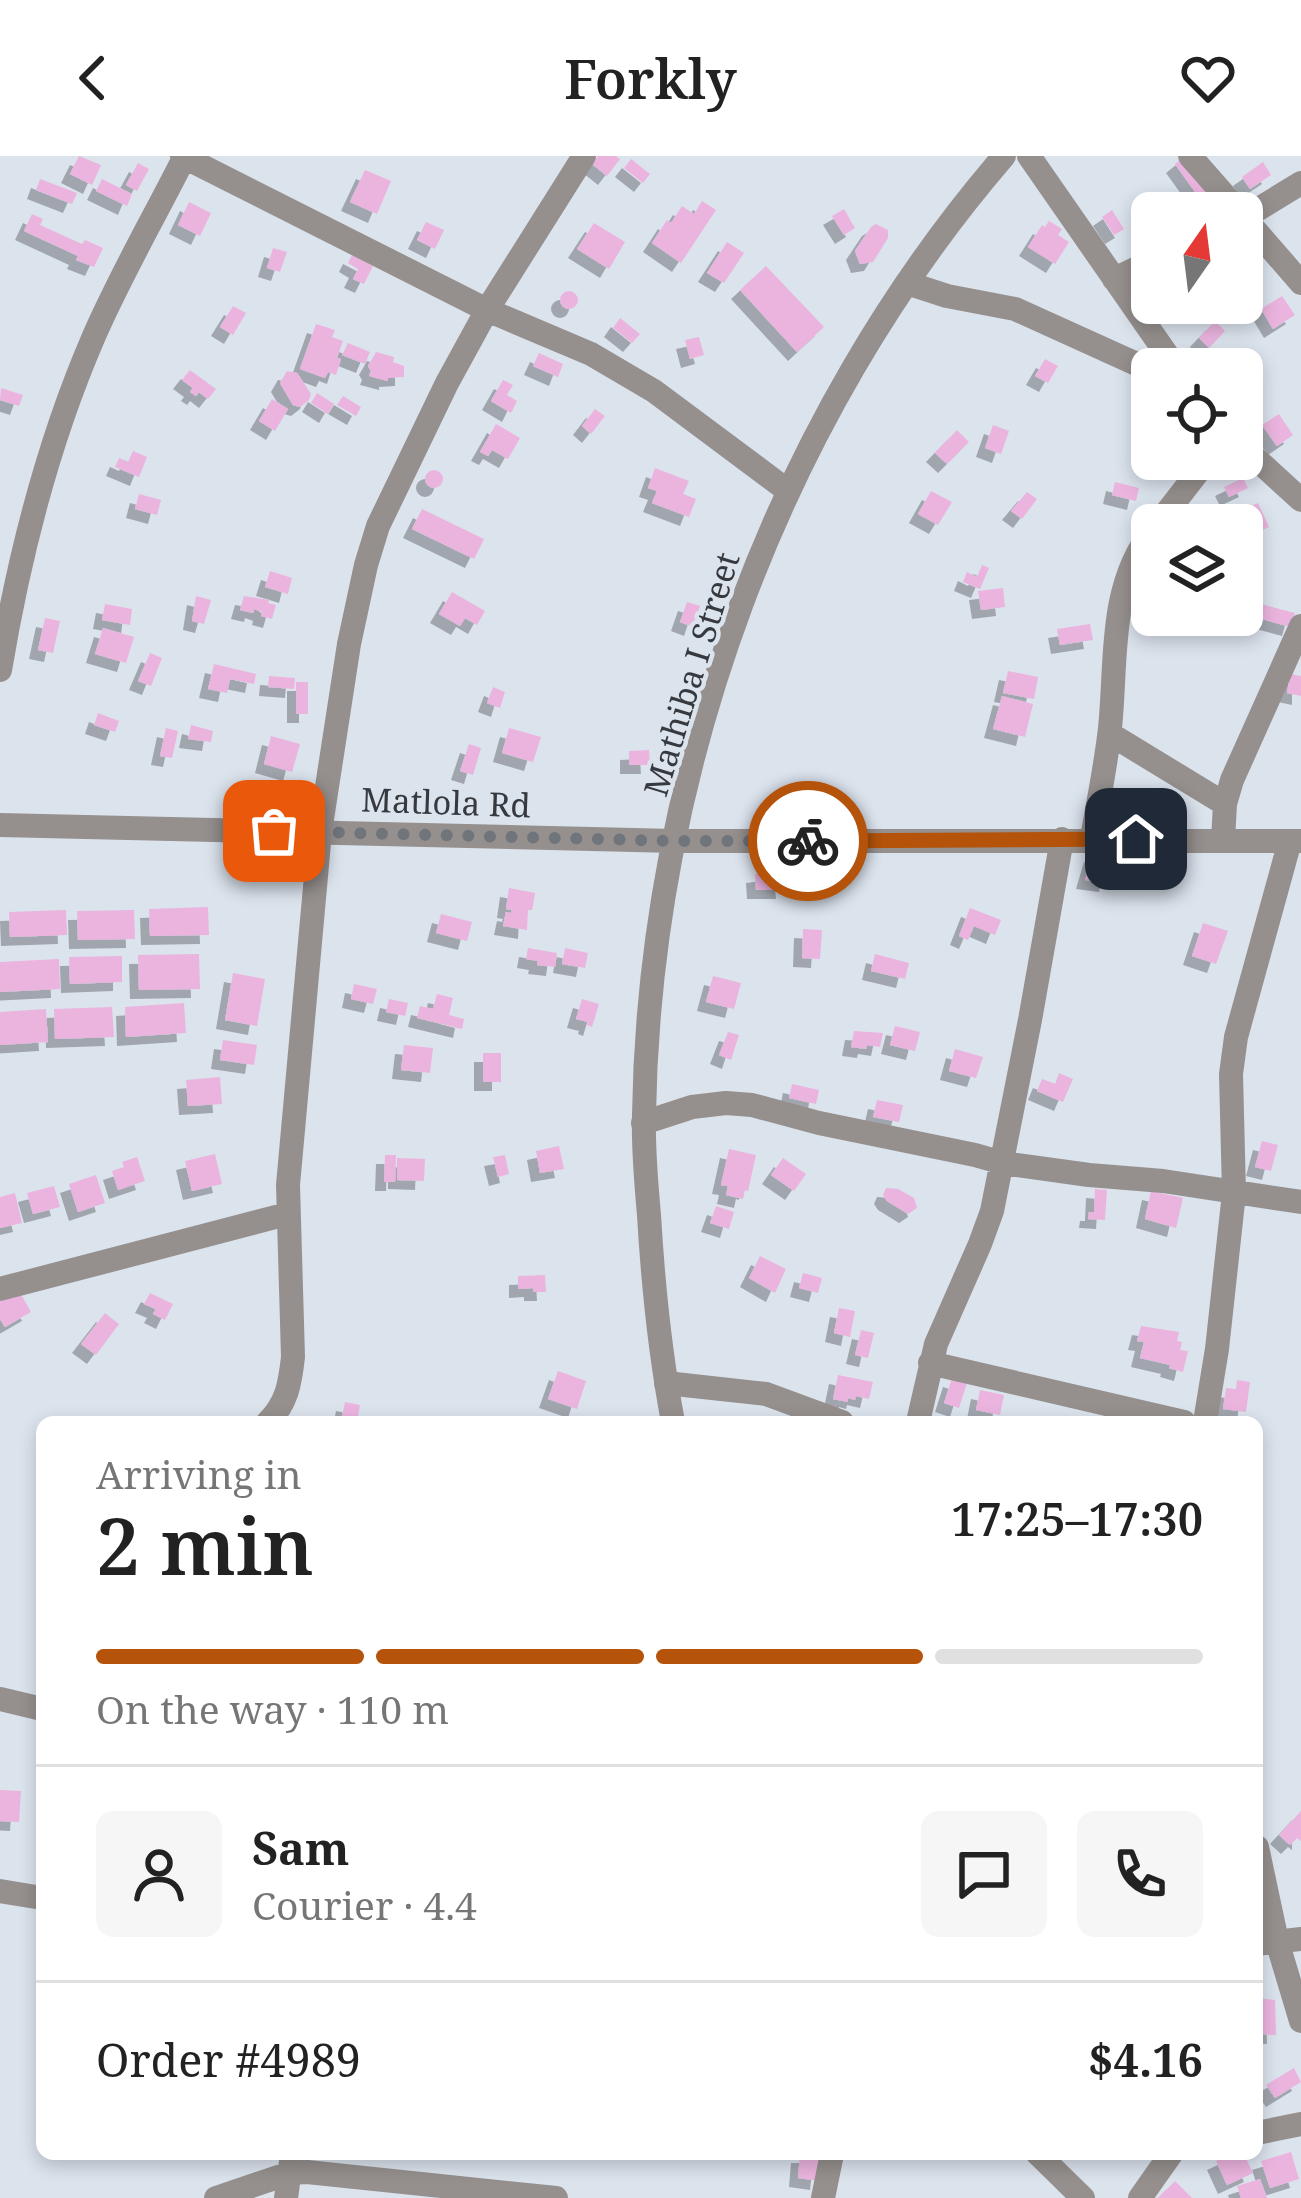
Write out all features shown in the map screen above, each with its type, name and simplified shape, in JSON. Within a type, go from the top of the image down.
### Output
[{"type":"street","points":[[0,670],[50,457],[93,340],[184,156],[487,310],[591,354],[654,391],[788,491]]},
{"type":"street","points":[[272,1416],[288,1394],[293,1357],[287,1214],[320,832],[350,644],[378,526],[487,310],[584,156]]},
{"type":"street","name":"Mathiba I Street","points":[[672,1416],[652,1260],[644,1123],[660,924],[710,698],[788,491],[835,398],[908,283],[1004,156]]},
{"type":"street","points":[[1029,156],[1162,348]]},
{"type":"street","points":[[1190,156],[1221,192]]},
{"type":"street","points":[[1263,204],[1301,183]]},
{"type":"street","points":[[1263,240],[1301,284]]},
{"type":"street","points":[[1114,279],[1131,271]]},
{"type":"street","points":[[908,283],[1015,309],[1131,361]]},
{"type":"street","points":[[1263,465],[1301,500]]},
{"type":"street","points":[[1173,504],[1192,480]]},
{"type":"street","points":[[1092,839],[1110,734],[1117,624],[1131,569]]},
{"type":"street","points":[[1223,840],[1232,780],[1301,626]]},
{"type":"street","points":[[1110,734],[1225,804]]},
{"type":"street","name":"Matlola Rd","points":[[0,825],[675,841],[1296,841]]},
{"type":"street","points":[[919,1416],[930,1364],[980,1244],[1003,1163],[1061,839]]},
{"type":"street","points":[[1206,1416],[1234,1193],[1230,1113],[1234,1056],[1296,841]]},
{"type":"street","points":[[644,1123],[692,1107],[739,1104],[1003,1163],[1301,1202]]},
{"type":"street","points":[[0,1288],[287,1214]]},
{"type":"street","points":[[930,1364],[1158,1416]]},
{"type":"street","points":[[666,1383],[766,1394],[826,1416]]},
{"type":"street","points":[[0,1699],[36,1708]]},
{"type":"street","points":[[1263,1874],[1301,2021]]},
{"type":"street","points":[[0,1891],[36,1897]]},
{"type":"street","points":[[1263,2132],[1301,2124]]},
{"type":"street","points":[[823,2198],[831,2160]]},
{"type":"street","points":[[1044,2160],[1083,2198]]},
{"type":"street","points":[[1140,2198],[1167,2160]]},
{"type":"street","points":[[216,2198],[289,2175],[324,2173],[556,2198]]},
{"type":"building","points":[[79,156],[101,165],[92,185],[70,174]]},
{"type":"building","points":[[598,156],[620,159],[607,176],[592,164]]},
{"type":"building","points":[[1185,156],[1209,189],[1195,192],[1175,164]]},
{"type":"building","points":[[631,159],[650,174],[643,183],[624,168]]},
{"type":"building","points":[[1263,162],[1271,175],[1250,189],[1242,177]]},
{"type":"building","points":[[138,163],[149,169],[137,191],[126,185]]},
{"type":"building","points":[[365,170],[391,181],[377,214],[350,202]]},
{"type":"building","points":[[40,179],[77,193],[72,204],[36,190]]},
{"type":"building","points":[[102,179],[132,194],[127,206],[96,191]]},
{"type":"building","points":[[702,201],[716,210],[681,263],[652,243],[682,206],[694,214]]},
{"type":"building","points":[[189,202],[211,213],[200,236],[178,225]]},
{"type":"building","points":[[844,209],[855,228],[844,235],[832,216]]},
{"type":"building","points":[[1112,210],[1124,229],[1114,235],[1102,217]]},
{"type":"building","points":[[32,214],[43,219],[40,225],[103,248],[94,267],[24,231]]},
{"type":"building","points":[[1049,221],[1062,229],[1058,235],[1069,242],[1055,264],[1028,247]]},
{"type":"building","points":[[426,222],[444,230],[435,249],[417,240]]},
{"type":"building","points":[[594,223],[625,242],[609,269],[577,249]]},
{"type":"building","points":[[876,224],[888,230],[888,238],[873,262],[860,264],[855,251]]},
{"type":"building","points":[[727,242],[744,253],[724,283],[707,273]]},
{"type":"building","points":[[273,248],[287,252],[280,272],[267,268]]},
{"type":"building","points":[[352,255],[373,266],[364,284],[353,279],[358,269],[348,263]]},
{"type":"building","points":[[766,266],[824,327],[797,352],[740,290]]},
{"type":"building","points":[[569,291],[578,300],[569,309],[560,300]]},
{"type":"building","points":[[1282,296],[1295,315],[1273,329],[1263,308]]},
{"type":"building","points":[[233,306],[246,313],[233,335],[220,327]]},
{"type":"building","points":[[620,318],[640,334],[632,343],[613,328]]},
{"type":"building","points":[[316,324],[335,330],[332,337],[343,341],[336,375],[328,372],[325,378],[300,369]]},
{"type":"building","points":[[1212,324],[1225,331],[1209,348],[1199,338]]},
{"type":"building","points":[[699,337],[704,355],[690,359],[685,340]]},
{"type":"building","points":[[348,343],[370,352],[365,364],[342,355]]},
{"type":"building","points":[[376,352],[394,357],[393,362],[404,366],[404,377],[388,381],[369,376],[368,366]]},
{"type":"building","points":[[539,353],[563,364],[558,377],[533,366]]},
{"type":"building","points":[[1045,359],[1058,366],[1048,383],[1035,376]]},
{"type":"building","points":[[190,370],[216,389],[208,399],[190,392],[193,388],[182,380]]},
{"type":"building","points":[[287,371],[297,373],[311,394],[300,407],[293,405],[280,383]]},
{"type":"building","points":[[503,380],[513,385],[507,395],[517,401],[511,413],[491,401]]},
{"type":"building","points":[[1,388],[23,395],[19,406],[0,400]]},
{"type":"building","points":[[317,393],[334,404],[328,414],[311,403]]},
{"type":"building","points":[[343,396],[361,407],[356,416],[337,405]]},
{"type":"building","points":[[272,399],[288,409],[275,431],[259,421]]},
{"type":"building","points":[[595,409],[605,416],[591,434],[582,426]]},
{"type":"building","points":[[1279,414],[1293,435],[1277,446],[1263,424]]},
{"type":"building","points":[[496,424],[520,438],[508,459],[492,450],[488,456],[480,452]]},
{"type":"building","points":[[993,425],[1009,431],[1001,454],[985,448]]},
{"type":"building","points":[[957,430],[969,442],[947,464],[935,453]]},
{"type":"building","points":[[133,451],[147,457],[139,477],[115,467],[119,458],[128,462]]},
{"type":"building","points":[[655,468],[689,481],[683,494],[696,499],[689,517],[652,503],[657,491],[648,488]]},
{"type":"building","points":[[434,470],[443,479],[434,488],[425,479]]},
{"type":"building","points":[[1244,480],[1248,488],[1229,497],[1224,487]]},
{"type":"building","points":[[1115,482],[1139,488],[1136,501],[1112,495]]},
{"type":"building","points":[[931,491],[952,502],[938,525],[918,514]]},
{"type":"building","points":[[1027,492],[1037,499],[1022,519],[1011,511]]},
{"type":"building","points":[[139,494],[161,500],[157,515],[135,509]]},
{"type":"building","points":[[422,509],[484,539],[474,559],[412,529]]},
{"type":"building","points":[[982,565],[989,568],[980,589],[963,582],[967,572],[977,577]]},
{"type":"building","points":[[270,571],[292,578],[288,594],[265,587]]},
{"type":"building","points":[[1003,588],[1005,607],[981,610],[978,591]]},
{"type":"building","points":[[452,592],[485,611],[477,625],[465,618],[460,626],[439,614]]},
{"type":"building","points":[[196,596],[211,600],[204,624],[192,621]]},
{"type":"building","points":[[244,596],[276,605],[272,619],[254,609],[253,613],[240,610]]},
{"type":"building","points":[[687,602],[700,606],[693,627],[680,622]]},
{"type":"building","points":[[105,604],[132,609],[130,625],[102,620]]},
{"type":"building","points":[[1263,605],[1295,613],[1291,627],[1263,620]]},
{"type":"building","points":[[45,618],[60,621],[53,653],[38,650]]},
{"type":"building","points":[[1090,624],[1093,640],[1060,645],[1057,629]]},
{"type":"building","points":[[103,628],[134,637],[126,663],[95,654]]},
{"type":"building","points":[[150,653],[162,658],[151,686],[138,681]]},
{"type":"building","points":[[214,664],[256,674],[254,684],[230,679],[227,693],[208,689]]},
{"type":"building","points":[[1008,671],[1038,677],[1034,699],[1003,693]]},
{"type":"building","points":[[1290,674],[1301,676],[1301,696],[1287,693]]},
{"type":"building","points":[[269,676],[295,678],[294,689],[268,687]]},
{"type":"building","points":[[296,682],[308,682],[308,714],[296,714]]},
{"type":"building","points":[[493,687],[505,692],[500,708],[487,703]]},
{"type":"building","points":[[1002,696],[1033,704],[1025,737],[993,729]]},
{"type":"building","points":[[98,713],[119,721],[115,732],[94,725]]},
{"type":"building","points":[[191,725],[213,731],[211,742],[188,739]]},
{"type":"building","points":[[166,728],[178,731],[172,758],[160,756]]},
{"type":"building","points":[[509,728],[541,737],[533,762],[502,753]]},
{"type":"building","points":[[271,736],[300,744],[292,772],[264,764]]},
{"type":"building","points":[[469,744],[481,748],[473,775],[460,771]]},
{"type":"building","points":[[649,750],[650,765],[629,765],[629,751]]},
{"type":"building","points":[[1093,853],[1103,854],[1101,869],[1110,871],[1108,883],[1085,880]]},
{"type":"building","points":[[772,872],[772,880],[784,879],[785,890],[756,890],[755,874]]},
{"type":"building","points":[[509,888],[535,893],[527,930],[503,926],[506,912],[512,910],[506,909]]},
{"type":"building","points":[[208,907],[209,935],[150,936],[149,909]]},
{"type":"building","points":[[970,908],[1001,920],[995,935],[974,926],[968,940],[959,936]]},
{"type":"building","points":[[66,910],[67,935],[10,937],[9,912]]},
{"type":"building","points":[[134,910],[135,939],[78,940],[77,911]]},
{"type":"building","points":[[441,914],[472,922],[467,941],[436,933]]},
{"type":"building","points":[[1203,923],[1228,931],[1216,964],[1192,956]]},
{"type":"building","points":[[803,929],[822,930],[820,959],[802,958]]},
{"type":"building","points":[[528,948],[557,953],[555,967],[526,959]]},
{"type":"building","points":[[565,948],[588,953],[585,968],[562,964]]},
{"type":"building","points":[[199,954],[200,989],[139,990],[138,955]]},
{"type":"building","points":[[875,954],[909,963],[905,979],[871,971]]},
{"type":"building","points":[[122,956],[122,982],[70,984],[69,957]]},
{"type":"building","points":[[59,959],[60,989],[0,992],[0,962]]},
{"type":"building","points":[[233,973],[265,979],[257,1026],[225,1020]]},
{"type":"building","points":[[713,976],[741,983],[734,1009],[706,1002]]},
{"type":"building","points":[[354,984],[377,989],[373,1004],[351,999]]},
{"type":"building","points":[[437,994],[453,998],[449,1015],[464,1019],[462,1029],[417,1018],[420,1006],[433,1009]]},
{"type":"building","points":[[389,999],[408,1003],[405,1016],[386,1012]]},
{"type":"building","points":[[582,999],[599,1004],[592,1027],[576,1019]]},
{"type":"building","points":[[184,1003],[186,1033],[126,1037],[125,1007]]},
{"type":"building","points":[[112,1007],[114,1037],[55,1039],[54,1009]]},
{"type":"building","points":[[46,1009],[48,1042],[0,1045],[0,1012]]},
{"type":"building","points":[[895,1026],[920,1032],[915,1051],[890,1045]]},
{"type":"building","points":[[854,1031],[883,1033],[880,1047],[851,1047]]},
{"type":"building","points":[[728,1032],[739,1035],[731,1060],[719,1055]]},
{"type":"building","points":[[223,1040],[257,1045],[254,1065],[220,1060]]},
{"type":"building","points":[[404,1045],[433,1048],[430,1073],[401,1070]]},
{"type":"building","points":[[955,1049],[983,1057],[976,1078],[949,1071]]},
{"type":"building","points":[[483,1053],[501,1053],[501,1082],[483,1082]]},
{"type":"building","points":[[1059,1073],[1073,1079],[1063,1102],[1037,1091],[1042,1079],[1055,1084]]},
{"type":"building","points":[[220,1077],[222,1104],[188,1106],[186,1080]]},
{"type":"building","points":[[792,1084],[819,1090],[816,1104],[789,1098]]},
{"type":"building","points":[[877,1100],[903,1105],[899,1122],[873,1117]]},
{"type":"building","points":[[1262,1141],[1278,1145],[1271,1171],[1255,1167]]},
{"type":"building","points":[[559,1146],[564,1169],[540,1173],[536,1151]]},
{"type":"building","points":[[729,1149],[756,1155],[743,1199],[726,1195],[728,1186],[721,1185]]},
{"type":"building","points":[[215,1154],[222,1184],[192,1191],[185,1161]]},
{"type":"building","points":[[385,1155],[396,1155],[395,1182],[384,1182]]},
{"type":"building","points":[[505,1155],[509,1174],[498,1177],[493,1157]]},
{"type":"building","points":[[137,1157],[145,1181],[118,1190],[112,1171]]},
{"type":"building","points":[[397,1158],[425,1159],[424,1181],[397,1180]]},
{"type":"building","points":[[783,1158],[806,1174],[794,1191],[771,1175]]},
{"type":"building","points":[[96,1175],[105,1203],[78,1212],[69,1184]]},
{"type":"building","points":[[54,1186],[60,1207],[33,1214],[27,1193]]},
{"type":"building","points":[[886,1188],[914,1198],[917,1208],[908,1214],[887,1201]]},
{"type":"building","points":[[1095,1189],[1107,1190],[1105,1220],[1088,1219],[1089,1212],[1094,1212]]},
{"type":"building","points":[[1151,1191],[1183,1198],[1176,1228],[1145,1219]]},
{"type":"building","points":[[15,1193],[22,1223],[0,1228],[0,1197]]},
{"type":"building","points":[[716,1206],[734,1212],[729,1229],[710,1223]]},
{"type":"building","points":[[760,1256],[786,1269],[775,1293],[749,1278]]},
{"type":"building","points":[[803,1273],[822,1278],[818,1293],[799,1288]]},
{"type":"building","points":[[545,1275],[546,1292],[518,1289],[518,1276]]},
{"type":"building","points":[[18,1289],[31,1312],[5,1327],[0,1300]]},
{"type":"building","points":[[150,1293],[173,1304],[165,1320],[144,1304]]},
{"type":"building","points":[[839,1308],[855,1311],[850,1337],[834,1333]]},
{"type":"building","points":[[105,1313],[119,1324],[96,1355],[81,1344]]},
{"type":"building","points":[[1141,1326],[1179,1332],[1180,1350],[1188,1351],[1183,1372],[1140,1358]]},
{"type":"building","points":[[861,1330],[874,1333],[868,1358],[855,1355]]},
{"type":"building","points":[[558,1371],[586,1381],[577,1409],[548,1399]]},
{"type":"building","points":[[838,1375],[873,1382],[869,1399],[833,1399]]},
{"type":"building","points":[[952,1378],[967,1383],[959,1408],[944,1403]]},
{"type":"building","points":[[1237,1380],[1250,1382],[1246,1412],[1223,1409],[1226,1388],[1236,1389]]},
{"type":"building","points":[[980,1390],[1004,1395],[1000,1415],[976,1410]]},
{"type":"building","points":[[345,1402],[360,1405],[358,1416],[342,1416]]},
{"type":"building","points":[[0,1790],[21,1791],[19,1822],[0,1821]]},
{"type":"building","points":[[1301,1811],[1301,1841],[1297,1838],[1290,1845],[1279,1835]]},
{"type":"building","points":[[1263,1999],[1275,2000],[1276,2035],[1263,2034]]},
{"type":"building","points":[[1294,2068],[1301,2082],[1275,2098],[1266,2085]]},
{"type":"building","points":[[1291,2152],[1299,2179],[1270,2188],[1261,2161]]},
{"type":"building","points":[[800,2160],[821,2160],[819,2181],[798,2178]]},
{"type":"building","points":[[1247,2160],[1253,2173],[1227,2185],[1216,2161]]},
{"type":"building","points":[[1260,2179],[1267,2198],[1241,2198],[1237,2186]]},
{"type":"building","points":[[1175,2181],[1192,2198],[1158,2198]]},
{"type":"way so far","points":[[274,831],[808,841]]},
{"type":"route","points":[[808,841],[1136,839]]}]
